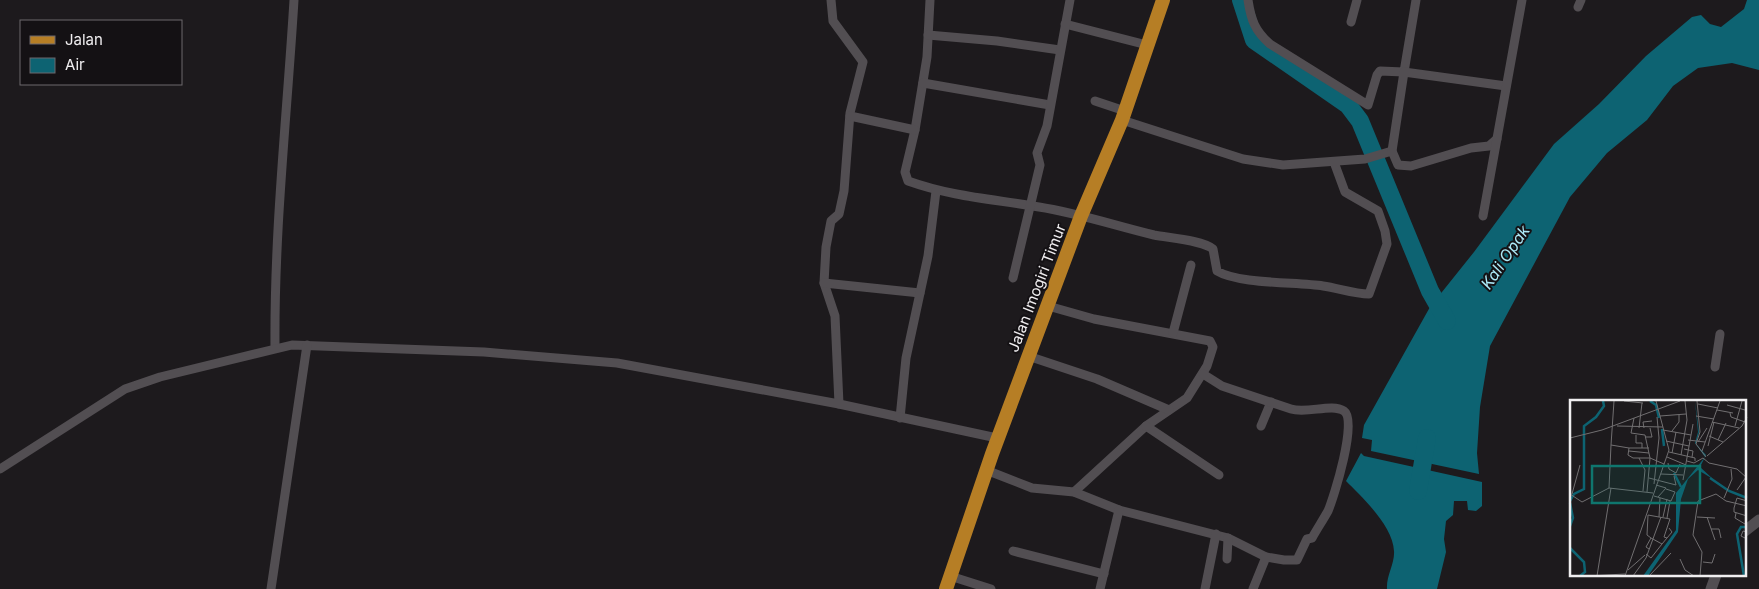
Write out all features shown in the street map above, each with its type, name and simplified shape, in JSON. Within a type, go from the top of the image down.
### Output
[{"type":"main road","name":"Jalan Imogiri Timur","points":[[948,583],[997,438],[1081,216],[1124,115],[1163,0]]},
{"type":"street","points":[[276,347],[275,285],[281,160],[294,0]]},
{"type":"street","points":[[832,0],[833,21],[863,62],[850,116],[844,191],[839,214],[831,222],[830,226],[824,283],[835,316],[839,404]]},
{"type":"street","points":[[930,0],[923,83],[905,172],[906,178],[936,191],[1081,216],[1208,246],[1213,249],[1217,271],[1223,274],[1249,279],[1326,286],[1369,294],[1387,244],[1385,231],[1378,211],[1345,192],[1334,162]]},
{"type":"street","points":[[1013,278],[1040,166],[1037,153],[1047,126],[1070,0]]},
{"type":"street","points":[[1248,0],[1252,22],[1258,33],[1270,44],[1365,104],[1370,102],[1377,75],[1380,71],[1404,72],[1506,86]]},
{"type":"street","points":[[1351,22],[1357,0]]},
{"type":"street","points":[[1416,0],[1388,152],[1398,165],[1411,166],[1471,148],[1489,146],[1497,139]]},
{"type":"street","points":[[1483,216],[1522,0]]},
{"type":"street","points":[[1065,24],[1147,46]]},
{"type":"street","points":[[928,35],[997,41],[1060,50]]},
{"type":"street","points":[[923,83],[1050,105]]},
{"type":"street","points":[[1095,102],[1124,115],[1243,160],[1283,164],[1334,162],[1365,158],[1388,152]]},
{"type":"street","points":[[850,116],[915,130]]},
{"type":"street","points":[[900,418],[906,358],[928,256],[936,191]]},
{"type":"street","points":[[1173,333],[1191,266]]},
{"type":"street","points":[[824,283],[920,293]]},
{"type":"street","points":[[1048,306],[1094,319],[1173,333],[1213,344],[1202,374],[1187,398],[1146,426],[1074,492]]},
{"type":"street","points":[[1715,367],[1720,334]]},
{"type":"street","points":[[271,589],[307,345]]},
{"type":"street","points":[[0,469],[125,389],[160,377],[276,347],[307,345],[484,352],[617,363],[839,404],[997,438]]},
{"type":"street","points":[[1028,356],[1097,379],[1169,410]]},
{"type":"street","points":[[986,470],[1032,488],[1074,492],[1119,510],[1228,538],[1266,557],[1293,561],[1301,554],[1307,539],[1312,538],[1328,510],[1349,436],[1348,416],[1344,410],[1326,408],[1301,412],[1222,386],[1202,374]]},
{"type":"street","points":[[1262,426],[1271,402]]},
{"type":"street","points":[[1146,426],[1219,475]]},
{"type":"street","points":[[1100,589],[1119,510]]},
{"type":"street","points":[[1746,530],[1759,520]]},
{"type":"street","points":[[1205,589],[1216,534]]},
{"type":"street","points":[[1227,559],[1228,538]]},
{"type":"street","points":[[1013,551],[1104,574]]},
{"type":"street","points":[[1253,589],[1266,557]]},
{"type":"street","points":[[1711,589],[1716,576]]},
{"type":"street","points":[[948,583],[991,589]]},
{"type":"water","points":[[1747,0],[1759,0],[1759,70],[1732,63],[1698,68],[1673,86],[1647,120],[1607,153],[1570,197],[1490,346],[1480,407],[1477,453],[1479,474],[1371,451],[1372,440],[1362,438],[1364,425],[1430,307],[1474,252],[1554,144],[1599,104],[1646,56],[1692,17],[1701,15],[1710,24],[1721,27],[1744,9]]},
{"type":"water","points":[[1361,453],[1364,456],[1482,482],[1482,506],[1476,511],[1468,510],[1467,501],[1454,501],[1453,515],[1446,521],[1444,539],[1446,552],[1437,589],[1387,589],[1394,556],[1392,541],[1383,522],[1346,481]]},
{"type":"waterway","points":[[1241,0],[1254,40],[1348,105],[1360,121],[1430,291],[1447,321]]},
{"type":"waterway","name":"Kali Opak","points":[[1418,491],[1427,438]]}]
